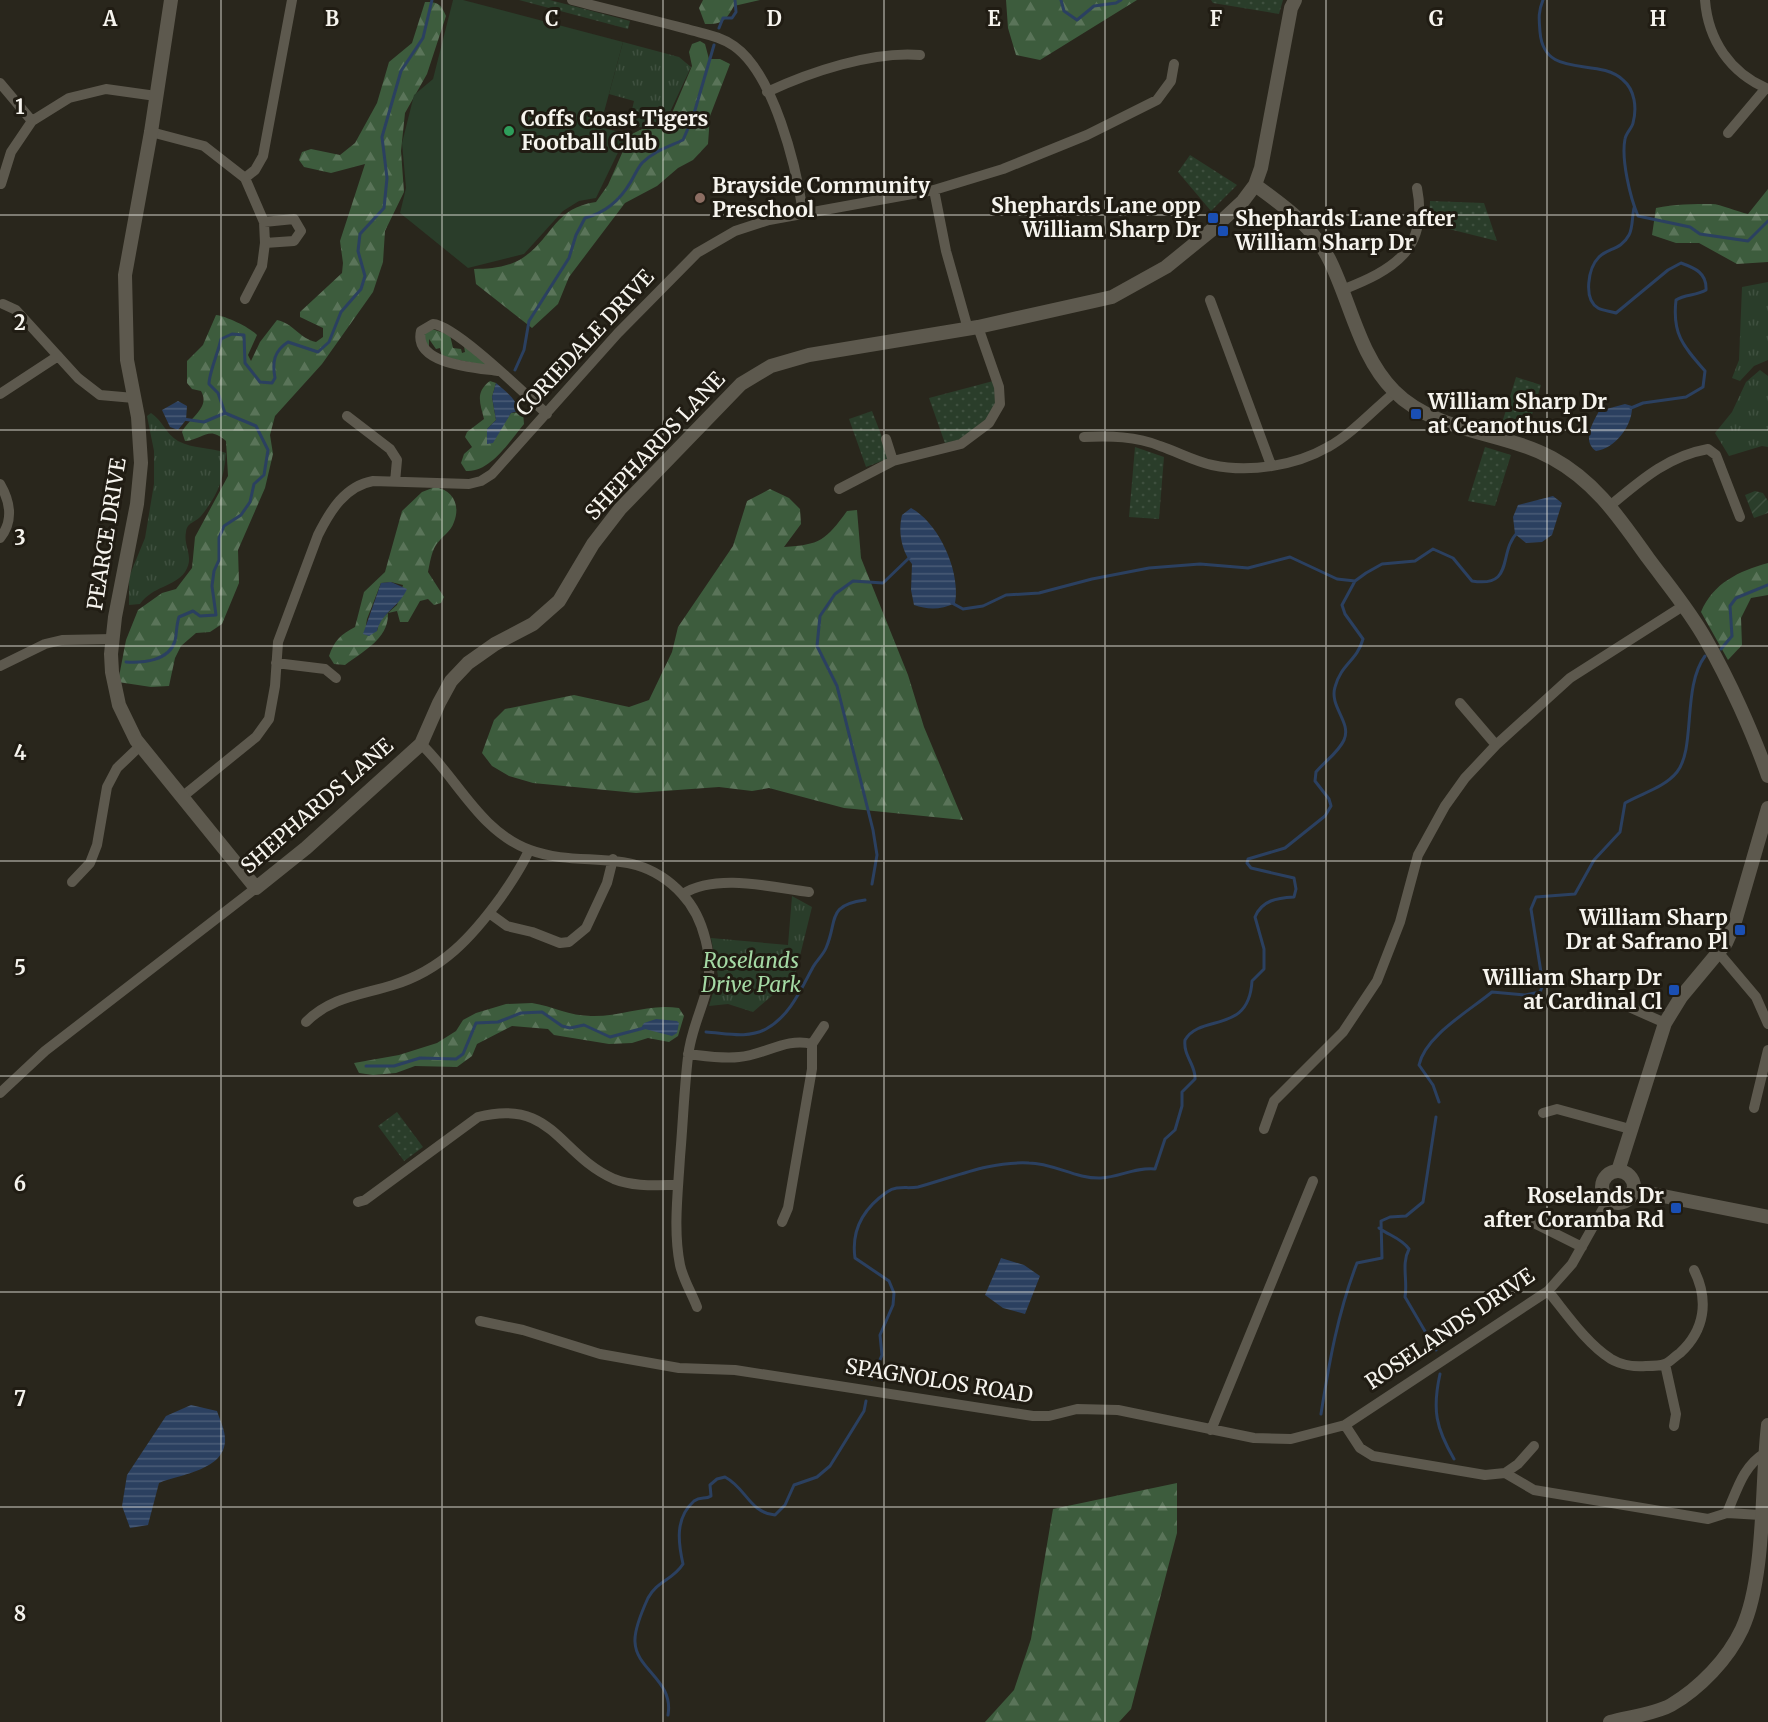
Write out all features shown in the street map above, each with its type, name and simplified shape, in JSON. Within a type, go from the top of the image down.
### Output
[{"type":"street","name":"PEARCE DRIVE","points":[[171,0],[151,132],[125,275],[127,360],[141,440],[141,464],[138,504],[118,593],[111,654],[117,698],[125,720],[140,746],[256,888]]},
{"type":"street","points":[[245,178],[255,170],[263,156],[292,0]]},
{"type":"street","points":[[572,0],[723,39],[751,61],[767,92],[793,156],[803,213]]},
{"type":"street","name":"SHEPHARDS LANE","points":[[0,1093],[45,1051],[306,848],[421,744],[451,681],[468,663],[495,644],[533,624],[560,601],[593,544],[620,509],[741,384],[771,366],[809,355],[973,328],[1112,297],[1141,283],[1166,267],[1214,228],[1254,185],[1266,152],[1276,83],[1295,0]]},
{"type":"street","points":[[1705,0],[1706,18],[1721,52],[1736,69],[1767,89],[1728,133]]},
{"type":"street","points":[[767,92],[800,77],[836,67],[902,53],[920,54]]},
{"type":"street","name":"CORIEDALE DRIVE","points":[[182,797],[263,729],[273,706],[278,642],[326,519],[338,502],[360,483],[469,484],[481,481],[492,474],[618,333],[697,253],[735,231],[770,220],[934,190],[1003,169],[1132,115],[1156,100],[1171,81],[1174,64]]},
{"type":"street","points":[[0,83],[32,121]]},
{"type":"street","points":[[1,184],[11,152],[32,121],[69,99],[106,88],[156,96]]},
{"type":"street","points":[[151,132],[204,146],[245,178],[264,222],[266,243],[262,266],[245,299]]},
{"type":"street","points":[[1254,185],[1301,218],[1330,260],[1370,355],[1395,392],[1438,419],[1551,457],[1586,479],[1611,505],[1706,640],[1757,744],[1768,776]]},
{"type":"street","points":[[1342,290],[1392,267],[1405,255],[1414,242],[1419,224],[1420,205],[1417,188]]},
{"type":"street","points":[[839,489],[894,461],[962,444],[981,432],[998,411],[999,387],[973,328],[946,251],[934,190]]},
{"type":"street","points":[[264,222],[294,219],[301,231],[294,241],[266,243]]},
{"type":"street","points":[[1210,300],[1272,465]]},
{"type":"street","points":[[3,304],[16,310],[78,378],[100,395],[134,398]]},
{"type":"street","points":[[498,371],[445,362],[423,346],[420,340],[422,331],[428,324],[443,326],[498,371],[547,414]]},
{"type":"street","points":[[0,394],[58,356]]},
{"type":"street","points":[[1084,437],[1109,436],[1135,439],[1212,465],[1239,468],[1272,465],[1300,459],[1329,447],[1395,392]]},
{"type":"street","points":[[347,416],[390,449],[397,460],[395,482]]},
{"type":"street","points":[[886,439],[894,461]]},
{"type":"street","points":[[1611,505],[1654,469],[1690,452],[1707,449],[1716,455],[1740,517]]},
{"type":"street","points":[[0,484],[8,497],[9,519],[0,538]]},
{"type":"street","points":[[1264,1129],[1274,1101],[1343,1032],[1371,991],[1387,960],[1418,855],[1465,778],[1496,745],[1570,678],[1683,606]]},
{"type":"street","points":[[0,666],[45,644],[78,638],[113,639]]},
{"type":"street","points":[[276,663],[325,669],[336,678]]},
{"type":"street","points":[[1460,703],[1496,745]]},
{"type":"street","points":[[421,744],[441,763],[478,813],[496,830],[529,850],[563,857],[613,858],[658,874],[683,894],[694,912],[707,948],[707,989],[688,1054],[676,1233],[680,1267],[697,1307]]},
{"type":"street","points":[[72,882],[90,863],[97,845],[112,777],[117,768],[140,746]]},
{"type":"street","points":[[1608,1200],[1621,1203],[1629,1198],[1633,1190],[1630,1177],[1618,1171],[1665,1023],[1681,997],[1726,943],[1734,925],[1768,808]]},
{"type":"street","points":[[306,1022],[332,1002],[394,985],[435,967],[467,941],[523,865],[529,850]]},
{"type":"street","points":[[489,913],[507,926],[560,943],[569,942],[586,928],[607,883],[613,858]]},
{"type":"street","points":[[683,894],[696,885],[721,884],[809,892]]},
{"type":"street","points":[[1718,952],[1756,997],[1768,1024]]},
{"type":"street","points":[[1605,1002],[1629,1007],[1665,1023]]},
{"type":"street","points":[[782,1222],[788,1208],[805,1112],[812,1069],[812,1044],[824,1026]]},
{"type":"street","points":[[688,1054],[741,1057],[788,1043],[803,1041],[812,1044]]},
{"type":"street","points":[[1754,1108],[1768,1050]]},
{"type":"street","points":[[1543,1113],[1557,1109],[1630,1129]]},
{"type":"street","points":[[358,1202],[365,1200],[478,1117],[496,1113],[519,1113],[540,1120],[601,1172],[615,1179],[635,1184],[678,1185]]},
{"type":"street","name":"ROSELANDS DRIVE","points":[[1346,1425],[1548,1291],[1572,1264],[1608,1200],[1602,1188],[1603,1179],[1610,1173],[1618,1171]]},
{"type":"street","points":[[1211,1430],[1313,1181]]},
{"type":"street","points":[[1633,1190],[1768,1216]]},
{"type":"street","points":[[1519,1220],[1530,1221],[1582,1247]]},
{"type":"street","points":[[1548,1291],[1579,1328],[1611,1359],[1640,1367],[1665,1364],[1686,1347],[1698,1331],[1704,1307],[1703,1287],[1694,1270]]},
{"type":"street","name":"SPAGNOLOS ROAD","points":[[480,1321],[523,1330],[600,1354],[679,1368],[735,1370],[1032,1416],[1049,1416],[1077,1409],[1118,1410],[1233,1434],[1291,1439],[1346,1425]]},
{"type":"street","points":[[1665,1364],[1676,1414],[1674,1426]]},
{"type":"street","points":[[1346,1425],[1360,1448],[1373,1456],[1485,1475],[1504,1473],[1518,1464],[1534,1446]]},
{"type":"street","points":[[1610,1722],[1670,1706],[1706,1678],[1728,1653],[1743,1628],[1755,1577],[1768,1425]]},
{"type":"street","points":[[1727,1513],[1745,1472],[1754,1460],[1765,1453]]},
{"type":"street","points":[[1504,1473],[1534,1490],[1708,1519],[1727,1513],[1761,1515]]},
{"type":"green space","name":"Coffs Coast Tigers Football Club","points":[[453,0],[463,0],[623,42],[600,127],[627,134],[596,198],[579,201],[563,211],[524,254],[468,268],[400,213],[406,188],[402,143],[414,95],[433,79]]},
{"type":"green space","points":[[519,0],[550,0],[630,21],[628,29]]},
{"type":"green space","points":[[703,0],[760,0],[734,6],[723,21],[716,24],[705,24],[699,8]]},
{"type":"green space","points":[[1006,0],[1137,0],[1040,60],[1016,55],[1008,28]]},
{"type":"green space","points":[[1211,0],[1283,0],[1279,14],[1213,3]]},
{"type":"green space","points":[[425,2],[438,4],[446,16],[427,74],[405,113],[401,151],[404,192],[385,231],[383,262],[373,292],[322,364],[275,416],[270,435],[273,454],[265,488],[238,550],[239,583],[222,624],[210,632],[196,633],[181,646],[175,658],[169,686],[151,687],[118,682],[126,640],[138,610],[162,593],[176,589],[192,568],[195,537],[228,476],[226,441],[220,436],[210,433],[185,441],[182,432],[198,413],[203,403],[201,391],[192,389],[187,383],[187,361],[203,345],[216,315],[238,323],[257,335],[248,355],[251,361],[260,342],[277,320],[288,324],[310,340],[316,342],[323,337],[323,328],[300,317],[300,312],[342,273],[340,241],[365,164],[331,173],[304,167],[299,160],[302,152],[311,149],[340,155],[355,143],[377,103],[389,62],[412,43]]},
{"type":"green space","points":[[700,41],[705,44],[709,59],[720,59],[730,64],[710,116],[708,144],[693,160],[678,168],[657,186],[625,203],[569,277],[558,304],[532,328],[476,284],[474,269],[500,267],[519,260],[534,249],[555,224],[571,210],[596,202],[608,185],[630,135],[642,129],[666,127],[692,66],[689,52],[692,44]]},
{"type":"green space","points":[[623,42],[679,57],[691,67],[663,127],[628,127],[634,101],[609,94]]},
{"type":"green space","points":[[1190,155],[1237,185],[1211,211],[1178,172]]},
{"type":"green space","points":[[1768,189],[1768,262],[1737,264],[1699,243],[1676,243],[1652,235],[1656,208],[1712,204],[1748,214]]},
{"type":"green space","points":[[1430,201],[1484,203],[1497,241],[1429,224]]},
{"type":"green space","points":[[1768,282],[1768,360],[1754,366],[1740,381],[1732,378],[1739,360],[1742,287]]},
{"type":"green space","points":[[429,328],[450,335],[453,348],[461,349],[462,353],[465,352],[464,346],[489,366],[442,357],[440,348],[436,349],[429,339],[429,347],[425,342],[424,333]]},
{"type":"green space","points":[[1760,370],[1768,376],[1768,447],[1762,446],[1729,456],[1715,433],[1732,412],[1746,382]]},
{"type":"green space","points":[[1516,377],[1541,385],[1527,431],[1502,423]]},
{"type":"green space","points":[[997,380],[998,411],[947,449],[929,398]]},
{"type":"green space","points":[[490,381],[496,383],[492,397],[496,420],[487,429],[503,425],[511,413],[523,412],[524,424],[499,455],[483,467],[466,471],[461,463],[464,454],[472,447],[465,437],[467,432],[484,419],[480,394]]},
{"type":"green space","points":[[872,411],[890,458],[866,467],[849,419]]},
{"type":"green space","points":[[151,413],[178,441],[226,453],[225,462],[222,479],[212,501],[187,529],[189,562],[185,572],[175,581],[145,598],[140,604],[129,605],[129,577],[145,538],[154,484],[154,451],[147,416]]},
{"type":"green space","points":[[1135,447],[1164,457],[1159,519],[1129,517]]},
{"type":"green space","points":[[1485,447],[1511,455],[1495,506],[1468,501]]},
{"type":"green space","points":[[435,487],[441,489],[454,499],[456,504],[454,522],[451,529],[434,548],[428,572],[444,597],[441,603],[434,605],[428,599],[420,601],[408,622],[400,622],[397,611],[388,613],[384,630],[374,644],[345,665],[334,664],[329,656],[333,646],[342,635],[355,627],[364,592],[385,572],[402,511],[422,492]],"holes":[[[391,582],[403,585],[397,605],[380,620],[377,631],[366,625],[381,583]]]},
{"type":"green space","points":[[770,489],[789,498],[800,509],[801,524],[784,547],[806,545],[821,539],[833,529],[847,511],[857,510],[861,558],[908,675],[924,727],[963,820],[844,808],[769,788],[752,791],[719,787],[636,793],[533,783],[509,776],[492,766],[482,753],[494,720],[505,709],[574,695],[629,707],[649,700],[672,652],[678,627],[733,546],[747,501]]},
{"type":"green space","points":[[1755,491],[1763,493],[1768,501],[1768,513],[1754,518],[1745,495]]},
{"type":"green space","points":[[1768,563],[1768,595],[1751,598],[1741,618],[1742,645],[1728,660],[1701,612],[1712,593],[1728,580],[1737,574]]},
{"type":"green space","name":"Roselands Drive Park","points":[[792,896],[812,907],[795,976],[753,1012],[728,1004],[709,1006],[718,976],[711,938],[788,945]]},
{"type":"green space","points":[[532,1003],[583,1016],[602,1016],[668,1007],[679,1008],[684,1016],[678,1036],[669,1042],[648,1038],[632,1043],[609,1044],[554,1035],[548,1029],[512,1026],[477,1044],[472,1056],[457,1067],[415,1066],[396,1073],[373,1075],[359,1073],[354,1063],[399,1055],[437,1043],[456,1031],[463,1020],[476,1013],[506,1004]]},
{"type":"green space","points":[[397,1112],[423,1147],[404,1161],[378,1126]]},
{"type":"green space","points":[[1177,1483],[1177,1533],[1131,1709],[1119,1722],[985,1722],[1014,1690],[1031,1639],[1053,1509]]},
{"type":"water","points":[[496,383],[513,399],[518,411],[511,413],[493,443],[487,444],[487,429],[496,420],[492,397]]},
{"type":"water","points":[[178,401],[187,406],[186,420],[178,430],[170,427],[162,410]]},
{"type":"water","points":[[1625,404],[1632,406],[1632,413],[1622,435],[1610,446],[1596,451],[1589,437],[1599,411]]},
{"type":"water","points":[[1553,496],[1562,503],[1552,535],[1542,542],[1526,543],[1515,534],[1513,517],[1518,505]]},
{"type":"water","points":[[911,508],[931,525],[946,550],[955,577],[955,603],[934,608],[914,605],[911,590],[912,564],[903,547],[900,527],[902,515]]},
{"type":"water","points":[[391,582],[407,589],[404,595],[379,624],[377,631],[369,636],[363,634],[381,583]]},
{"type":"water","points":[[656,1019],[677,1021],[679,1023],[677,1033],[672,1036],[641,1028],[644,1023]]},
{"type":"water","points":[[1001,1258],[1024,1265],[1040,1276],[1025,1314],[1003,1308],[985,1295]]},
{"type":"water","points":[[191,1405],[217,1411],[225,1436],[223,1449],[218,1458],[201,1469],[159,1483],[148,1525],[130,1528],[122,1506],[127,1475],[166,1416]]},
{"type":"waterway","points":[[126,662],[147,661],[167,653],[175,641],[179,617],[193,611],[200,616],[216,615],[212,586],[214,571],[219,560],[219,538],[224,526],[241,515],[250,502],[254,484],[264,475],[268,450],[256,426],[225,413],[218,393],[209,384],[221,339],[232,334],[244,335],[245,363],[260,382],[272,383],[275,378],[275,357],[288,342],[318,352],[329,342],[341,312],[361,289],[365,276],[358,251],[360,234],[384,208],[387,178],[382,137],[401,71],[423,38],[432,0]]},
{"type":"waterway","points":[[719,28],[723,18],[732,18],[736,12],[735,0]]},
{"type":"waterway","points":[[1061,0],[1064,11],[1077,20],[1094,6],[1116,3],[1121,0]]},
{"type":"waterway","points":[[1543,0],[1539,19],[1540,32],[1544,47],[1551,57],[1561,62],[1612,73],[1623,80],[1630,89],[1635,105],[1634,117],[1625,139],[1624,157],[1629,189],[1638,216],[1690,227],[1700,234],[1748,241],[1768,221]]},
{"type":"waterway","points":[[515,370],[524,350],[529,321],[569,258],[576,235],[585,218],[599,213],[616,200],[626,189],[640,165],[651,155],[683,140],[693,117],[714,45]]},
{"type":"waterway","points":[[1631,408],[1643,403],[1686,397],[1703,387],[1705,371],[1685,347],[1678,331],[1675,312],[1676,300],[1706,290],[1702,275],[1695,269],[1681,263],[1668,270],[1616,313],[1598,308],[1590,298],[1589,283],[1592,268],[1599,257],[1626,240],[1631,229],[1634,208]]},
{"type":"waterway","points":[[183,419],[204,422],[225,413]]},
{"type":"waterway","points":[[872,1379],[882,1355],[880,1335],[893,1305],[894,1293],[889,1281],[855,1258],[857,1229],[872,1205],[891,1190],[918,1187],[1000,1164],[1047,1165],[1092,1178],[1115,1176],[1141,1169],[1155,1169],[1165,1139],[1175,1130],[1182,1106],[1182,1092],[1195,1079],[1185,1040],[1192,1032],[1223,1021],[1243,1009],[1249,998],[1252,981],[1264,969],[1264,949],[1255,917],[1266,903],[1276,899],[1294,897],[1296,889],[1294,878],[1251,868],[1247,863],[1248,859],[1285,848],[1325,816],[1331,806],[1329,799],[1315,781],[1316,772],[1338,749],[1346,733],[1334,694],[1341,673],[1357,653],[1363,639],[1345,614],[1342,605],[1355,581],[1382,564],[1415,561],[1433,549],[1453,558],[1472,581],[1486,582],[1495,579],[1500,574],[1508,549],[1518,532]]},
{"type":"waterway","points":[[952,603],[963,609],[983,606],[1006,595],[1039,593],[1092,579],[1149,568],[1200,564],[1248,568],[1290,557],[1337,579],[1355,581]]},
{"type":"waterway","points":[[872,884],[877,855],[873,830],[837,686],[817,646],[820,616],[835,594],[853,581],[883,583],[909,558]]},
{"type":"waterway","points":[[1721,649],[1732,636],[1730,606],[1736,598],[1768,585]]},
{"type":"waterway","points":[[1439,1102],[1433,1085],[1419,1065],[1423,1054],[1439,1034],[1492,992],[1525,995],[1540,992],[1543,985],[1531,909],[1536,897],[1575,894],[1594,860],[1620,832],[1625,803],[1659,786],[1677,772],[1686,748],[1694,684],[1705,656]]},
{"type":"waterway","points":[[706,1032],[752,1034],[774,1024],[794,1001],[825,951],[835,916],[839,910],[853,902],[865,900]]},
{"type":"waterway","points":[[366,1066],[394,1066],[420,1058],[456,1059],[463,1054],[476,1023],[498,1022],[521,1013],[542,1012],[562,1026],[570,1028],[584,1025],[610,1037],[644,1028]]},
{"type":"waterway","points":[[1321,1414],[1339,1319],[1350,1281],[1357,1263],[1382,1258],[1381,1221],[1390,1217],[1406,1216],[1423,1202],[1436,1117]]},
{"type":"waterway","points":[[1379,1228],[1409,1249],[1405,1261],[1405,1297],[1436,1350]]},
{"type":"waterway","points":[[1440,1374],[1436,1398],[1437,1418],[1443,1438],[1454,1459]]},
{"type":"waterway","points":[[668,1715],[666,1693],[641,1660],[637,1652],[635,1637],[648,1598],[683,1564],[679,1531],[688,1508],[694,1501],[711,1496],[710,1485],[717,1479],[725,1477],[760,1510],[775,1515],[785,1505],[794,1485],[817,1477],[830,1466],[864,1411],[866,1401]]},
{"type":"place","name":"Coffs Coast Tigers Football Club","points":[[509,131]]},
{"type":"place","name":"Brayside Community Preschool","points":[[700,198]]},
{"type":"place","name":"Shephards Lane opp William Sharp Dr","points":[[1213,218]]},
{"type":"place","name":"Shephards Lane after William Sharp Dr","points":[[1223,231]]},
{"type":"place","name":"William Sharp Dr at Ceanothus Cl","points":[[1416,414]]},
{"type":"place","name":"William Sharp Dr at Safrano Pl","points":[[1740,930]]},
{"type":"place","name":"William Sharp Dr at Cardinal Cl","points":[[1674,990]]},
{"type":"place","name":"Roselands Dr after Coramba Rd","points":[[1676,1208]]}]
